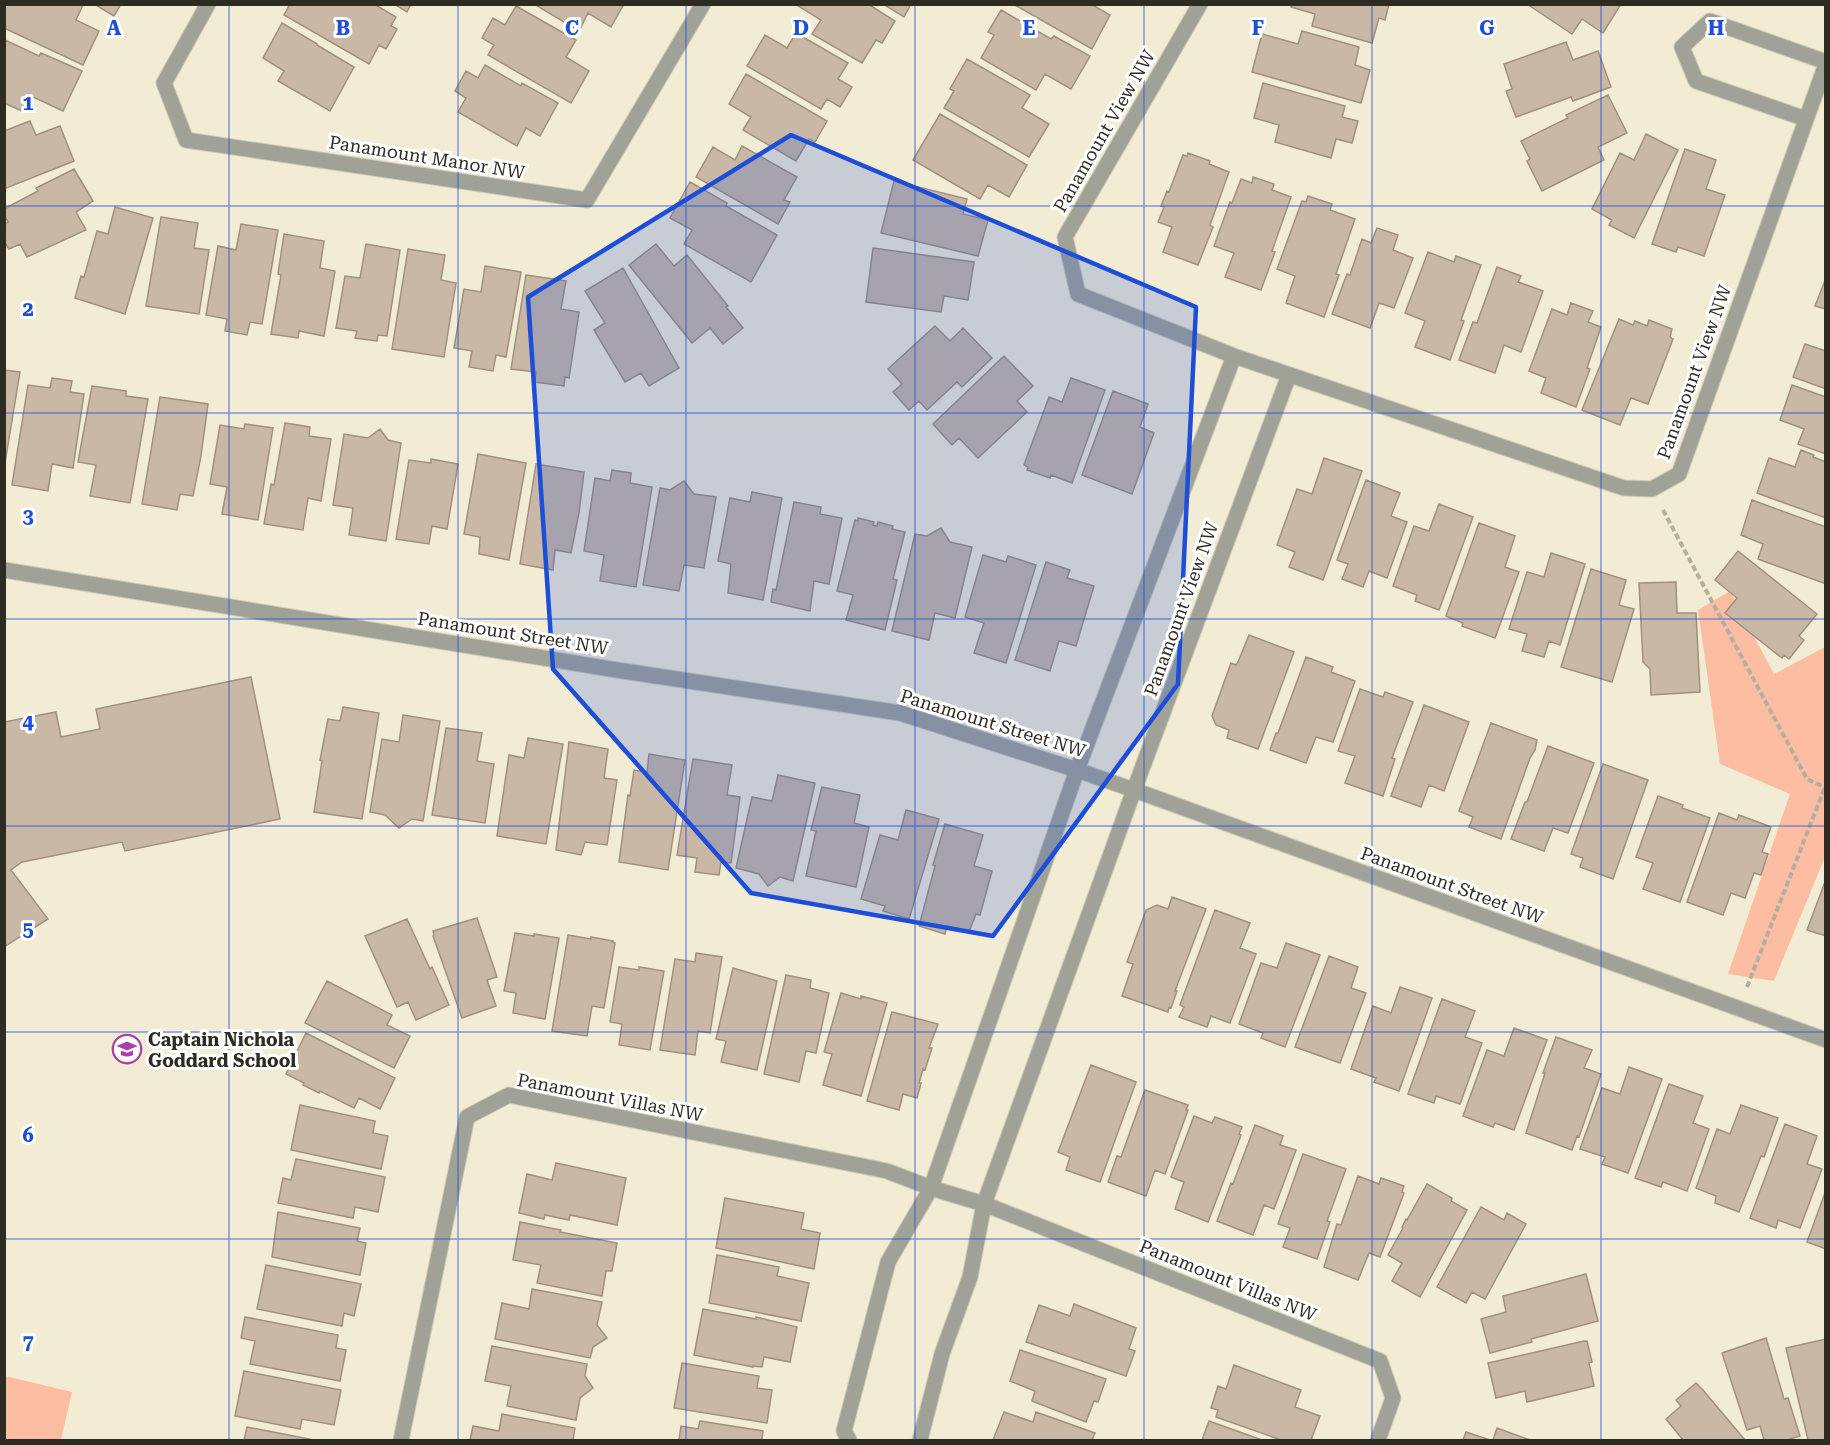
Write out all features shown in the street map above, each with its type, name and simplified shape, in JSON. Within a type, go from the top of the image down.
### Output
[{"type":"street","name":"Panamount Manor NW","points":[[208,4],[164,83],[186,140],[587,200],[703,4]]},
{"type":"street","name":"Panamount View NW","points":[[1200,4],[1065,237],[1078,294],[1234,356],[1624,489],[1652,489],[1678,474],[1826,63]]},
{"type":"street","points":[[1806,119],[1696,81],[1682,47],[1710,21],[1826,63]]},
{"type":"street","points":[[849,1440],[844,1431],[888,1262],[931,1188],[1077,770],[1234,356]]},
{"type":"street","name":"Panamount View NW","points":[[1134,790],[1289,375]]},
{"type":"street","name":"Panamount Street NW","points":[[4,570],[617,670],[900,713],[1134,790],[1826,1040]]},
{"type":"street","points":[[920,1440],[942,1354],[970,1276],[984,1204],[1134,790]]},
{"type":"street","name":"Panamount Villas NW","points":[[401,1440],[467,1117],[508,1095],[886,1172],[984,1204],[1380,1361],[1393,1398],[1378,1440]]},
{"type":"path","points":[[1652,489],[1807,779],[1825,788],[1738,1009]]},
{"type":"highlighted area","points":[[791,135],[1196,307],[1178,684],[993,936],[751,893],[553,669],[528,297]]},
{"type":"shaded area","points":[[1730,591],[1774,674],[1825,647],[1825,857],[1774,981],[1728,974],[1790,794],[1720,764],[1698,610]]},
{"type":"shaded area","points":[[5,1376],[72,1392],[61,1440],[5,1440]]},
{"type":"building","points":[[4,4],[83,5],[76,20],[99,31],[83,65],[4,28]]},
{"type":"building","points":[[94,4],[121,4],[114,16]]},
{"type":"building","points":[[290,4],[374,4],[396,17],[391,26],[397,29],[386,49],[379,45],[369,64],[284,15]]},
{"type":"building","points":[[394,4],[411,4],[407,12]]},
{"type":"building","points":[[534,4],[624,4],[611,27],[588,13],[579,31]]},
{"type":"building","points":[[795,4],[868,4],[895,21],[882,43],[876,40],[862,63],[812,34],[821,20]]},
{"type":"building","points":[[883,4],[911,4],[904,17]]},
{"type":"building","points":[[1013,4],[1091,4],[1110,15],[1092,49]]},
{"type":"building","points":[[1292,4],[1389,4],[1385,20],[1379,18],[1372,43],[1312,26],[1315,14],[1291,7]]},
{"type":"building","points":[[1527,4],[1621,4],[1603,33],[1582,19],[1572,34]]},
{"type":"building","points":[[516,6],[576,40],[566,57],[589,71],[571,103],[488,55],[494,45],[482,38],[493,18],[505,25]]},
{"type":"building","points":[[1001,10],[1051,39],[1054,36],[1090,56],[1071,89],[1045,74],[1036,90],[981,58],[994,35],[988,32]]},
{"type":"building","points":[[282,23],[354,67],[330,111],[278,81],[284,71],[263,58]]},
{"type":"building","points":[[1302,31],[1359,47],[1355,65],[1370,70],[1361,103],[1252,72],[1262,34],[1298,44]]},
{"type":"building","points":[[796,33],[848,63],[838,79],[852,87],[840,107],[827,99],[821,109],[747,66],[765,35],[787,48]]},
{"type":"building","points":[[5,40],[39,56],[41,53],[82,71],[63,111],[31,96],[24,112],[4,103]]},
{"type":"building","points":[[1566,42],[1573,60],[1598,51],[1611,87],[1573,101],[1571,97],[1516,117],[1506,91],[1512,89],[1504,64]]},
{"type":"building","points":[[967,59],[1030,95],[1022,108],[1049,124],[1029,157],[944,108],[954,91],[950,89]]},
{"type":"building","points":[[485,65],[521,86],[522,83],[558,103],[540,136],[526,128],[517,146],[458,112],[466,98],[455,91],[466,71],[478,78]]},
{"type":"building","points":[[746,74],[827,121],[815,142],[809,139],[796,161],[743,130],[751,117],[729,104]]},
{"type":"building","points":[[1263,83],[1345,106],[1342,117],[1358,121],[1352,143],[1336,139],[1331,158],[1275,142],[1279,125],[1254,118]]},
{"type":"building","points":[[1608,95],[1627,133],[1598,147],[1604,160],[1542,191],[1527,161],[1530,159],[1521,141],[1568,118],[1566,115]]},
{"type":"building","points":[[940,114],[1027,165],[1009,197],[988,185],[980,199],[913,160]]},
{"type":"building","points":[[30,121],[36,135],[60,126],[74,161],[4,189],[4,131]]},
{"type":"building","points":[[1646,134],[1678,150],[1634,238],[1609,225],[1612,220],[1592,209],[1620,153],[1634,160]]},
{"type":"building","points":[[742,146],[797,177],[784,200],[790,202],[778,224],[696,177],[713,147],[735,160]]},
{"type":"building","points":[[1685,149],[1716,160],[1706,189],[1725,195],[1704,256],[1678,247],[1676,252],[1652,244]]},
{"type":"building","points":[[1188,153],[1210,161],[1209,164],[1229,172],[1210,225],[1213,227],[1198,265],[1163,252],[1172,227],[1158,222],[1167,191],[1169,192],[1183,155],[1187,156]]},
{"type":"building","points":[[74,169],[93,201],[76,212],[86,230],[27,257],[20,244],[9,249],[4,241],[4,225],[8,222],[4,209],[38,191],[36,188]]},
{"type":"building","points":[[1253,177],[1274,184],[1272,190],[1291,197],[1261,290],[1225,277],[1234,253],[1214,246],[1241,179],[1252,183]]},
{"type":"building","points":[[894,181],[967,199],[963,214],[988,220],[978,256],[881,233]]},
{"type":"building","points":[[690,182],[777,235],[751,282],[684,244],[692,230],[670,218]]},
{"type":"building","points":[[1308,196],[1332,204],[1330,210],[1355,219],[1324,317],[1286,303],[1295,276],[1277,269],[1302,201],[1306,202]]},
{"type":"building","points":[[115,207],[153,218],[125,314],[75,298],[81,276],[84,277],[97,231],[108,234]]},
{"type":"building","points":[[161,217],[198,223],[194,248],[209,250],[199,314],[146,306]]},
{"type":"building","points":[[241,224],[278,230],[262,324],[250,322],[247,335],[225,331],[227,319],[206,315],[218,246],[236,250]]},
{"type":"building","points":[[1377,228],[1398,235],[1393,250],[1413,258],[1394,308],[1379,303],[1370,328],[1332,314],[1347,274],[1350,275],[1362,239],[1371,243]]},
{"type":"building","points":[[284,234],[324,241],[320,268],[335,271],[324,336],[299,331],[298,338],[271,334],[281,275],[278,274]]},
{"type":"building","points":[[366,244],[400,250],[387,336],[378,335],[377,341],[355,338],[357,331],[336,328],[345,276],[360,278]]},
{"type":"building","points":[[656,244],[674,266],[687,255],[743,328],[723,344],[710,328],[692,343],[629,265]]},
{"type":"building","points":[[873,248],[974,262],[968,300],[944,296],[941,312],[866,302]]},
{"type":"building","points":[[408,249],[445,255],[441,280],[456,283],[444,357],[392,349]]},
{"type":"building","points":[[1428,252],[1454,262],[1456,256],[1481,265],[1461,320],[1464,321],[1450,360],[1415,347],[1425,321],[1405,313]]},
{"type":"building","points":[[485,266],[521,272],[506,357],[496,355],[493,371],[469,367],[472,351],[454,348],[464,289],[481,292]]},
{"type":"building","points":[[1497,267],[1521,276],[1518,282],[1543,291],[1521,352],[1504,345],[1495,373],[1459,360],[1473,322],[1477,323]]},
{"type":"building","points":[[623,268],[679,368],[649,386],[641,373],[625,382],[594,330],[605,323],[585,291]]},
{"type":"building","points":[[526,275],[566,281],[561,309],[579,312],[569,378],[565,377],[564,386],[535,382],[536,372],[511,369]]},
{"type":"building","points":[[1826,278],[1826,309],[1815,306]]},
{"type":"building","points":[[1571,303],[1593,311],[1588,322],[1601,327],[1587,368],[1590,369],[1576,407],[1541,393],[1546,378],[1529,371],[1552,309],[1567,315]]},
{"type":"building","points":[[1619,319],[1633,325],[1635,321],[1647,326],[1649,320],[1672,329],[1670,337],[1673,339],[1648,404],[1631,398],[1620,425],[1582,410]]},
{"type":"building","points":[[935,326],[950,341],[963,328],[992,358],[962,387],[957,382],[927,410],[919,401],[909,410],[893,392],[902,384],[888,369]]},
{"type":"building","points":[[1805,344],[1826,351],[1826,389],[1793,377]]},
{"type":"building","points":[[1004,356],[1033,386],[1017,401],[1027,412],[978,458],[959,438],[952,445],[933,424]]},
{"type":"building","points":[[4,370],[20,372],[4,469]]},
{"type":"building","points":[[52,378],[72,381],[70,392],[84,394],[73,468],[52,464],[48,491],[12,485],[28,385],[50,388]]},
{"type":"building","points":[[1071,378],[1105,390],[1072,483],[1051,475],[1050,478],[1027,470],[1028,467],[1024,465],[1049,397],[1062,402]]},
{"type":"building","points":[[1792,385],[1826,397],[1826,454],[1798,444],[1804,429],[1780,420]]},
{"type":"building","points":[[92,386],[126,391],[126,396],[148,399],[130,503],[90,496],[96,465],[78,462]]},
{"type":"building","points":[[1113,391],[1148,404],[1140,427],[1154,433],[1132,494],[1082,475]]},
{"type":"building","points":[[160,397],[208,404],[193,496],[180,494],[177,510],[142,504]]},
{"type":"building","points":[[285,423],[310,427],[309,436],[331,439],[321,501],[308,498],[303,530],[264,524],[271,484],[274,485]]},
{"type":"building","points":[[245,424],[273,428],[258,520],[222,514],[227,487],[210,484],[220,425],[244,429]]},
{"type":"building","points":[[380,429],[388,440],[401,443],[386,541],[349,535],[353,508],[333,505],[344,434],[368,438]]},
{"type":"building","points":[[1801,450],[1826,462],[1826,518],[1757,493],[1769,458],[1795,467]]},
{"type":"building","points":[[478,454],[526,463],[509,560],[479,554],[480,537],[464,534]]},
{"type":"building","points":[[1324,458],[1362,471],[1323,580],[1289,567],[1295,552],[1277,545],[1297,489],[1312,494]]},
{"type":"building","points":[[431,459],[458,464],[447,529],[432,526],[429,544],[396,539],[409,460],[431,463]]},
{"type":"building","points":[[536,464],[584,472],[571,553],[555,550],[553,570],[520,564]]},
{"type":"building","points":[[612,470],[631,473],[630,483],[652,487],[636,587],[600,581],[604,555],[584,551],[595,478],[610,481]]},
{"type":"building","points":[[1366,480],[1400,493],[1391,516],[1407,522],[1387,578],[1369,571],[1363,587],[1342,579],[1348,564],[1337,560]]},
{"type":"building","points":[[684,481],[694,494],[716,497],[704,568],[684,565],[679,591],[643,585],[660,488],[670,490]]},
{"type":"building","points":[[752,492],[782,498],[763,600],[728,593],[731,564],[718,561],[730,498],[750,502]]},
{"type":"building","points":[[1752,500],[1826,527],[1826,584],[1758,559],[1763,544],[1741,535]]},
{"type":"building","points":[[794,502],[821,507],[820,514],[842,518],[829,584],[814,581],[810,611],[771,602],[773,589],[776,590]]},
{"type":"building","points":[[1439,504],[1473,517],[1439,610],[1415,601],[1417,595],[1393,586],[1414,526],[1429,531]]},
{"type":"building","points":[[858,518],[874,522],[873,525],[877,526],[878,522],[905,532],[893,579],[897,580],[885,630],[846,620],[853,595],[837,591],[855,520],[858,521]]},
{"type":"building","points":[[1479,523],[1515,536],[1505,567],[1519,572],[1495,638],[1462,626],[1463,623],[1446,616]]},
{"type":"building","points":[[941,528],[950,542],[972,547],[955,618],[935,613],[929,640],[892,631],[915,534],[927,536]]},
{"type":"building","points":[[1738,551],[1817,614],[1799,636],[1804,640],[1789,659],[1784,655],[1782,658],[1725,613],[1737,598],[1715,580]]},
{"type":"building","points":[[1551,553],[1585,564],[1560,645],[1549,641],[1544,657],[1522,651],[1527,634],[1509,629],[1527,572],[1544,577]]},
{"type":"building","points":[[983,555],[1006,562],[1008,556],[1036,565],[1006,663],[974,653],[984,623],[965,617]]},
{"type":"building","points":[[1046,562],[1070,570],[1067,578],[1094,586],[1076,646],[1059,641],[1050,671],[1015,660]]},
{"type":"building","points":[[1591,569],[1626,580],[1619,605],[1634,609],[1612,682],[1561,667]]},
{"type":"building","points":[[1676,582],[1677,613],[1696,613],[1700,692],[1651,695],[1650,669],[1643,662],[1639,583]]},
{"type":"building","points":[[1249,635],[1294,652],[1258,749],[1227,738],[1229,730],[1216,725],[1212,716],[1231,663],[1236,665],[1238,662]]},
{"type":"building","points":[[1306,657],[1333,667],[1331,672],[1355,681],[1333,742],[1316,737],[1306,763],[1270,750]]},
{"type":"building","points":[[251,677],[280,819],[125,851],[122,842],[22,862],[11,870],[48,919],[4,947],[4,722],[56,712],[61,737],[100,729],[96,709]]},
{"type":"building","points":[[1360,689],[1383,697],[1385,692],[1413,702],[1392,758],[1395,759],[1383,796],[1345,783],[1355,756],[1338,751]]},
{"type":"building","points":[[1424,705],[1469,722],[1444,791],[1429,785],[1421,807],[1391,796]]},
{"type":"building","points":[[343,707],[379,713],[362,819],[314,812],[322,761],[320,760],[328,719],[340,721]]},
{"type":"building","points":[[403,715],[440,721],[423,821],[412,819],[399,828],[385,815],[370,812],[382,739],[399,742]]},
{"type":"building","points":[[1491,723],[1537,740],[1501,839],[1469,827],[1473,817],[1459,811]]},
{"type":"building","points":[[446,728],[482,733],[477,761],[494,764],[485,823],[432,815]]},
{"type":"building","points":[[528,738],[563,744],[546,844],[497,836],[509,755],[524,758]]},
{"type":"building","points":[[569,742],[608,749],[604,778],[617,780],[607,845],[585,842],[581,855],[556,850]]},
{"type":"building","points":[[1548,746],[1594,763],[1568,833],[1553,828],[1544,851],[1511,839]]},
{"type":"building","points":[[649,754],[685,760],[668,870],[619,862],[628,795],[630,796],[634,770],[647,772]]},
{"type":"building","points":[[693,759],[732,765],[727,795],[740,797],[731,863],[721,862],[719,875],[695,872],[697,858],[677,855]]},
{"type":"building","points":[[1603,764],[1648,780],[1613,879],[1580,867],[1583,858],[1571,854]]},
{"type":"building","points":[[778,775],[815,783],[793,881],[780,877],[768,886],[759,874],[736,868],[752,797],[772,801]]},
{"type":"building","points":[[822,787],[860,795],[854,823],[869,827],[856,887],[806,876],[816,831],[811,830]]},
{"type":"building","points":[[1658,796],[1710,818],[1680,902],[1643,889],[1653,863],[1636,857]]},
{"type":"building","points":[[906,810],[939,819],[909,919],[883,911],[885,906],[861,899],[880,835],[898,840]]},
{"type":"building","points":[[1719,813],[1737,820],[1739,815],[1771,827],[1762,852],[1768,854],[1761,875],[1754,873],[1745,898],[1731,893],[1723,915],[1687,902]]},
{"type":"building","points":[[945,824],[983,835],[974,866],[992,871],[980,915],[976,914],[969,932],[947,926],[945,934],[919,926]]},
{"type":"building","points":[[1826,879],[1826,936],[1807,930]]},
{"type":"building","points":[[1172,897],[1206,909],[1168,1012],[1122,996],[1133,964],[1127,962],[1146,910],[1157,905],[1168,909]]},
{"type":"building","points":[[1215,910],[1250,923],[1240,948],[1256,954],[1230,1023],[1211,1016],[1207,1027],[1179,1017],[1184,1007],[1180,1005]]},
{"type":"building","points":[[477,918],[497,977],[487,980],[496,1006],[462,1018],[433,931]]},
{"type":"building","points":[[407,919],[449,1005],[416,1020],[408,1002],[397,1007],[365,936]]},
{"type":"building","points":[[515,933],[559,938],[545,1019],[513,1013],[516,993],[504,991]]},
{"type":"building","points":[[568,935],[591,939],[591,937],[615,943],[604,1008],[592,1006],[587,1036],[552,1031]]},
{"type":"building","points":[[1286,943],[1320,955],[1285,1047],[1261,1038],[1263,1033],[1239,1024],[1261,963],[1277,968]]},
{"type":"building","points":[[696,953],[722,957],[710,1033],[698,1031],[695,1055],[660,1050],[675,959],[695,962]]},
{"type":"building","points":[[1329,956],[1358,967],[1351,988],[1366,993],[1340,1063],[1295,1047]]},
{"type":"building","points":[[619,967],[664,971],[650,1050],[619,1045],[622,1024],[610,1022]]},
{"type":"building","points":[[733,968],[777,981],[757,1070],[721,1062],[726,1041],[716,1039]]},
{"type":"building","points":[[786,975],[811,980],[810,988],[829,993],[816,1053],[806,1051],[799,1082],[764,1074]]},
{"type":"building","points":[[327,981],[392,1015],[387,1025],[410,1036],[394,1068],[305,1023]]},
{"type":"building","points":[[1400,987],[1432,998],[1399,1091],[1374,1082],[1376,1078],[1351,1069],[1373,1006],[1391,1013]]},
{"type":"building","points":[[841,993],[887,1003],[861,1096],[823,1085],[832,1054],[824,1052]]},
{"type":"building","points":[[1442,999],[1475,1011],[1465,1037],[1482,1043],[1460,1104],[1436,1096],[1434,1103],[1408,1094]]},
{"type":"building","points":[[892,1012],[938,1024],[919,1083],[921,1083],[917,1098],[903,1094],[899,1110],[867,1101]]},
{"type":"building","points":[[1514,1028],[1547,1040],[1514,1130],[1495,1123],[1493,1127],[1463,1116],[1487,1050],[1504,1056]]},
{"type":"building","points":[[306,1033],[395,1078],[380,1109],[359,1098],[354,1108],[303,1085],[304,1083],[286,1074]]},
{"type":"building","points":[[1556,1037],[1592,1050],[1584,1068],[1601,1074],[1579,1137],[1577,1136],[1572,1150],[1526,1133]]},
{"type":"building","points":[[1091,1065],[1136,1082],[1100,1182],[1066,1170],[1070,1157],[1058,1152]]},
{"type":"building","points":[[1629,1067],[1662,1079],[1628,1173],[1602,1164],[1605,1157],[1580,1149],[1602,1088],[1620,1094]]},
{"type":"building","points":[[1669,1084],[1703,1096],[1693,1123],[1709,1129],[1687,1191],[1663,1182],[1661,1187],[1635,1178]]},
{"type":"building","points":[[1145,1090],[1188,1105],[1165,1174],[1155,1170],[1146,1196],[1108,1182],[1117,1156],[1121,1157]]},
{"type":"building","points":[[300,1105],[375,1121],[373,1133],[388,1136],[381,1169],[291,1150]]},
{"type":"building","points":[[1741,1105],[1778,1118],[1764,1157],[1761,1156],[1739,1212],[1715,1203],[1716,1196],[1696,1188],[1717,1129],[1730,1134]]},
{"type":"building","points":[[1194,1116],[1212,1123],[1215,1117],[1242,1127],[1208,1222],[1175,1209],[1184,1182],[1171,1177]]},
{"type":"building","points":[[1785,1124],[1817,1136],[1807,1164],[1822,1169],[1800,1228],[1778,1220],[1776,1228],[1750,1218]]},
{"type":"building","points":[[1255,1125],[1283,1136],[1280,1145],[1296,1150],[1274,1209],[1264,1205],[1253,1235],[1217,1221]]},
{"type":"building","points":[[1303,1154],[1346,1169],[1327,1221],[1330,1222],[1317,1259],[1283,1247],[1290,1228],[1278,1224]]},
{"type":"building","points":[[296,1159],[385,1177],[378,1212],[355,1207],[353,1218],[278,1203],[283,1178],[291,1180]]},
{"type":"building","points":[[556,1163],[626,1178],[617,1225],[570,1215],[569,1220],[545,1215],[544,1219],[519,1213],[527,1174],[552,1180]]},
{"type":"building","points":[[1358,1176],[1379,1184],[1381,1178],[1404,1186],[1402,1192],[1404,1193],[1380,1257],[1369,1253],[1358,1280],[1324,1267],[1337,1224],[1341,1225]]},
{"type":"building","points":[[1427,1184],[1452,1198],[1451,1201],[1467,1210],[1420,1297],[1392,1281],[1402,1263],[1388,1255]]},
{"type":"building","points":[[1826,1190],[1826,1249],[1807,1242]]},
{"type":"building","points":[[725,1198],[804,1213],[801,1229],[820,1233],[814,1269],[716,1248]]},
{"type":"building","points":[[1481,1207],[1504,1220],[1507,1213],[1526,1224],[1485,1299],[1472,1292],[1466,1303],[1437,1287]]},
{"type":"building","points":[[278,1212],[360,1228],[357,1241],[366,1243],[360,1275],[272,1257]]},
{"type":"building","points":[[520,1222],[617,1243],[612,1271],[606,1271],[602,1296],[537,1283],[541,1265],[513,1260]]},
{"type":"building","points":[[717,1255],[779,1267],[777,1276],[809,1283],[801,1321],[709,1303]]},
{"type":"building","points":[[266,1265],[361,1284],[354,1316],[344,1313],[342,1326],[257,1309]]},
{"type":"building","points":[[1586,1274],[1598,1321],[1490,1353],[1481,1319],[1506,1312],[1503,1296]]},
{"type":"building","points":[[532,1289],[602,1302],[597,1325],[607,1338],[593,1347],[590,1358],[495,1339],[502,1303],[529,1309]]},
{"type":"building","points":[[1074,1304],[1136,1328],[1129,1349],[1135,1351],[1126,1376],[1026,1342],[1039,1305],[1070,1316]]},
{"type":"building","points":[[703,1309],[756,1319],[756,1317],[797,1327],[790,1362],[764,1357],[762,1367],[753,1367],[694,1355]]},
{"type":"building","points":[[245,1317],[338,1335],[336,1348],[346,1350],[340,1381],[250,1364],[255,1341],[241,1338]]},
{"type":"building","points":[[1766,1338],[1784,1399],[1788,1398],[1800,1436],[1787,1440],[1764,1440],[1760,1426],[1747,1430],[1722,1353]]},
{"type":"building","points":[[1826,1339],[1826,1440],[1808,1440],[1786,1348]]},
{"type":"building","points":[[1587,1341],[1592,1362],[1589,1363],[1594,1386],[1527,1402],[1525,1391],[1496,1398],[1488,1363]]},
{"type":"building","points":[[492,1346],[587,1364],[585,1376],[593,1388],[580,1398],[576,1420],[507,1406],[511,1386],[485,1381]]},
{"type":"building","points":[[1020,1350],[1106,1379],[1098,1402],[1094,1401],[1086,1422],[1032,1401],[1035,1391],[1010,1381]]},
{"type":"building","points":[[682,1363],[759,1376],[757,1388],[772,1390],[767,1423],[674,1408]]},
{"type":"building","points":[[1234,1365],[1301,1390],[1295,1407],[1320,1416],[1311,1440],[1281,1440],[1216,1417],[1218,1410],[1211,1408],[1218,1386],[1226,1389]]},
{"type":"building","points":[[244,1371],[341,1390],[334,1425],[302,1419],[300,1429],[235,1416]]},
{"type":"building","points":[[1696,1383],[1745,1440],[1683,1440],[1666,1419],[1681,1406],[1676,1400]]},
{"type":"building","points":[[1004,1412],[1033,1422],[1036,1412],[1095,1433],[1092,1440],[993,1440]]},
{"type":"building","points":[[502,1414],[575,1428],[573,1440],[470,1440],[473,1426],[499,1431]]},
{"type":"building","points":[[700,1421],[763,1431],[762,1440],[679,1440],[681,1426],[698,1429]]},
{"type":"building","points":[[1209,1421],[1262,1440],[1202,1440]]},
{"type":"building","points":[[247,1427],[314,1440],[244,1440]]},
{"type":"building","points":[[1497,1428],[1530,1440],[1493,1440]]},
{"type":"building","points":[[1466,1432],[1490,1440],[1463,1440]]},
{"type":"place","name":"Captain Nichola Goddard School","points":[[127,1049]]}]
